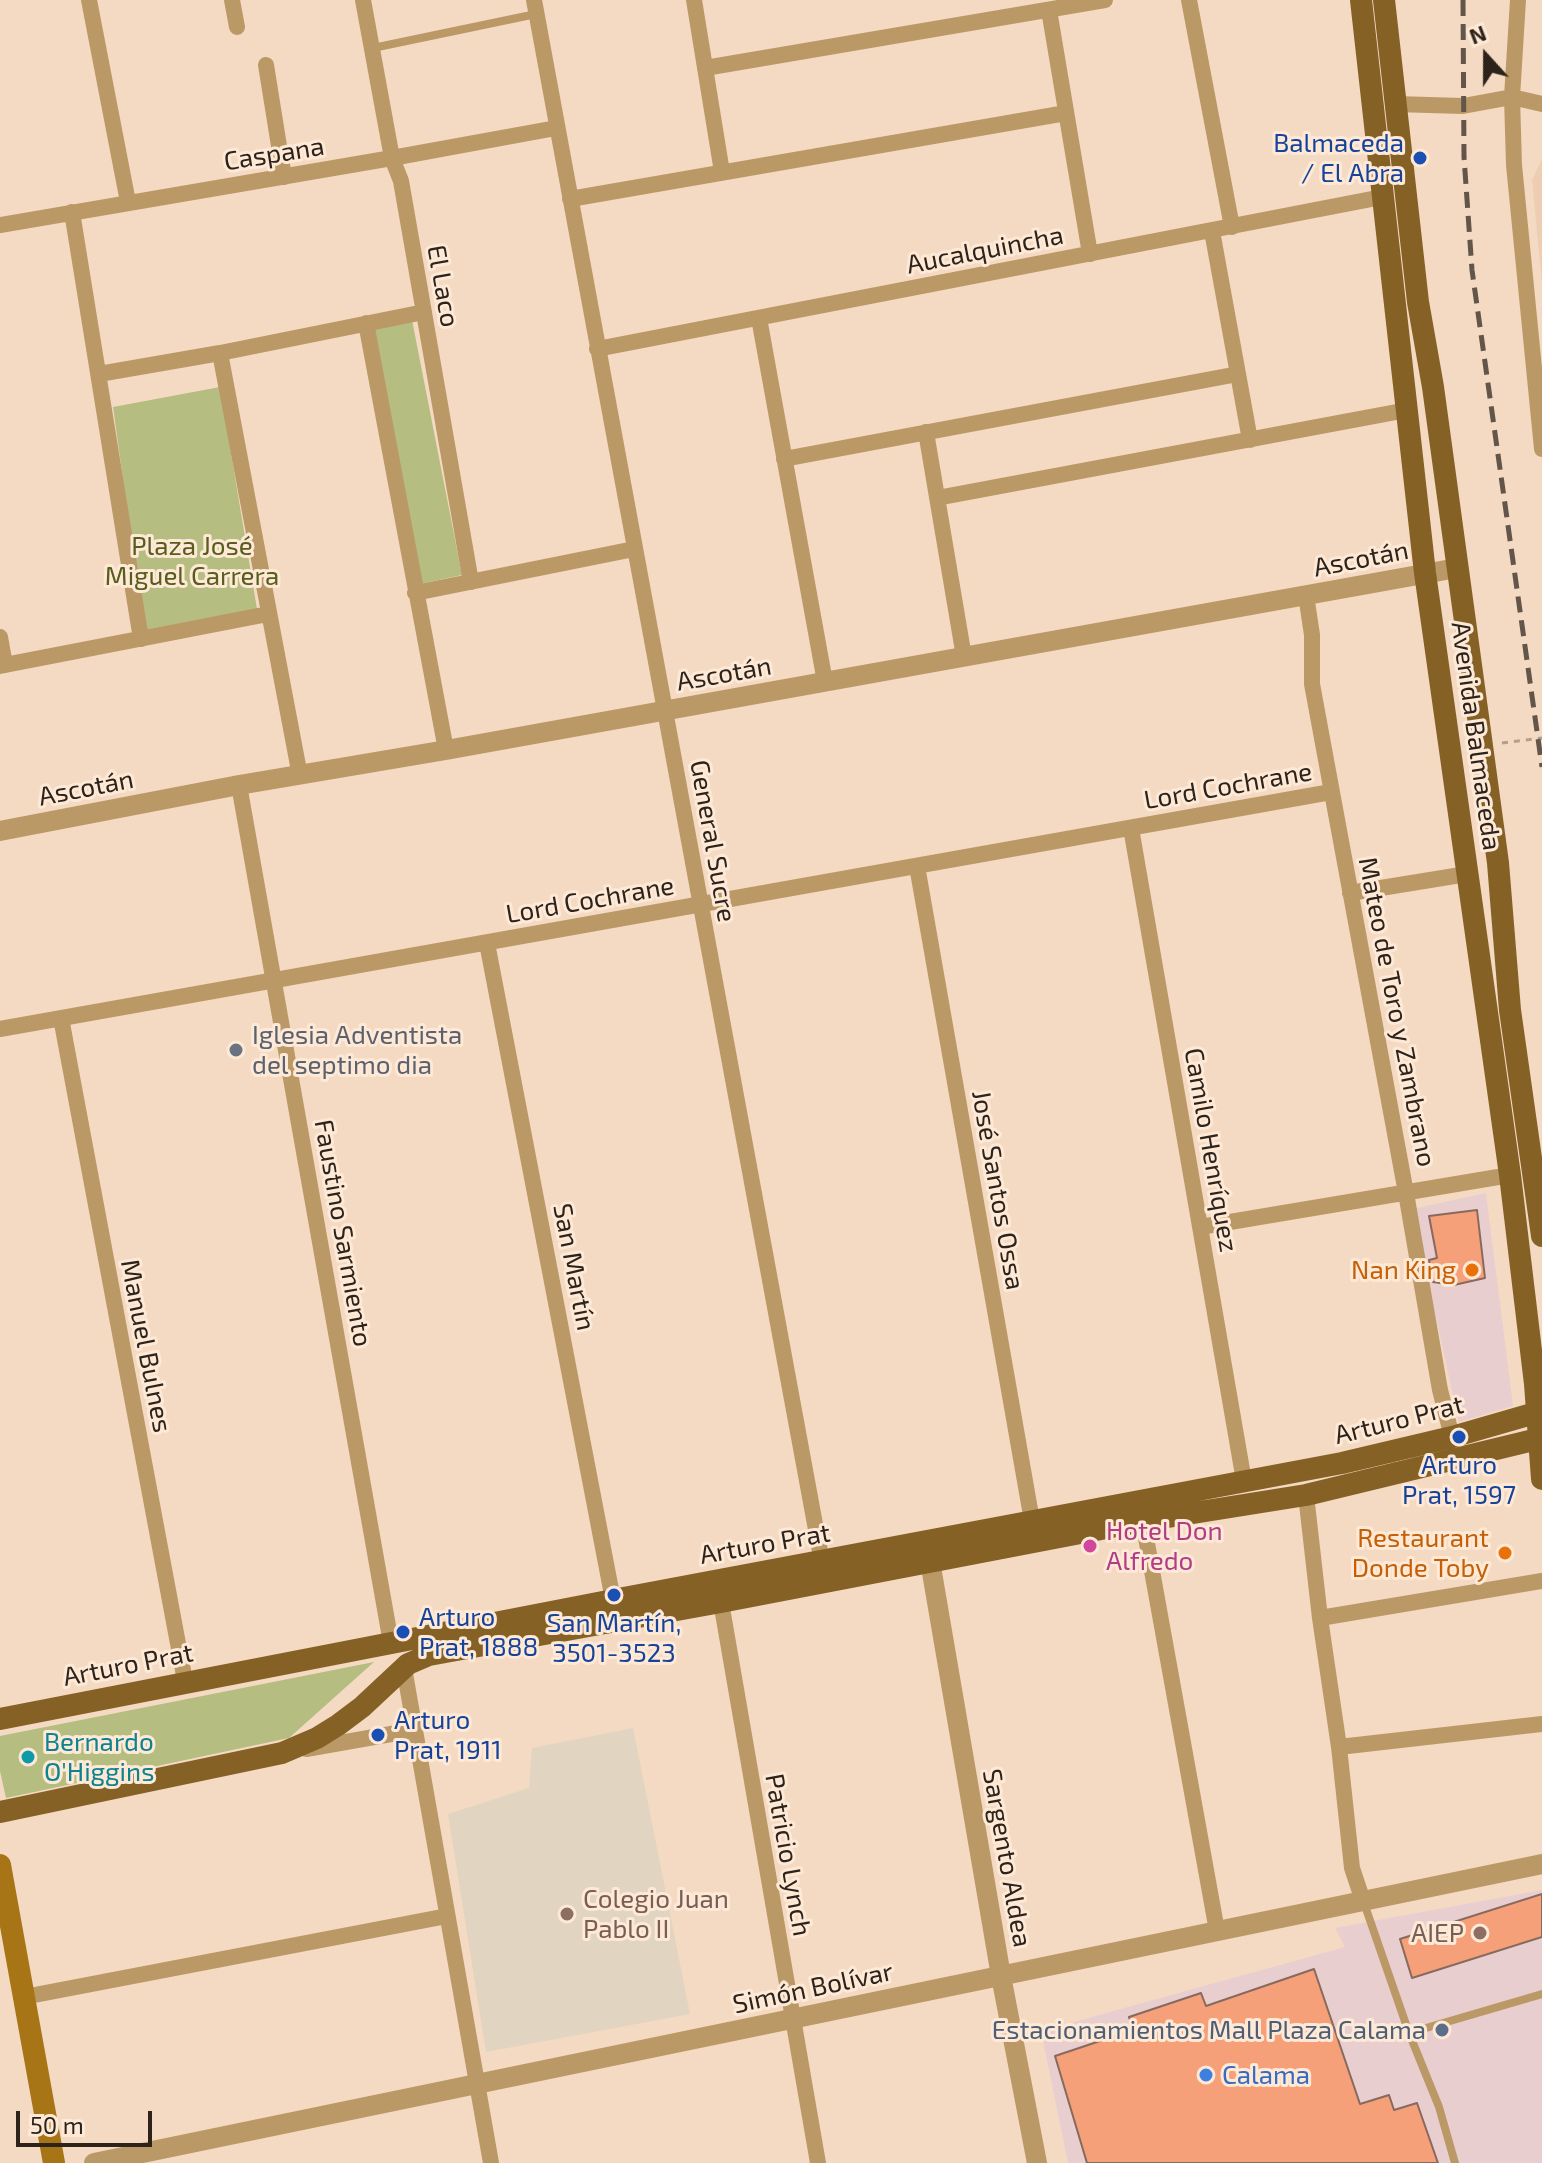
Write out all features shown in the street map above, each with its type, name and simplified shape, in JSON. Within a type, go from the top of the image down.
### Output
[{"type":"main road","name":"Avenida Balmaceda","points":[[1361,0],[1425,573],[1510,1175],[1540,1412],[1542,1479]]},
{"type":"main road","name":"Avenida Balmaceda","points":[[1384,0],[1418,302],[1433,387],[1482,746],[1502,898],[1513,1034],[1542,1236]]},
{"type":"main road","name":"Arturo Prat","points":[[0,1719],[185,1681],[1342,1463],[1540,1412]]},
{"type":"main road","name":"Arturo Prat","points":[[0,1812],[282,1753],[338,1725],[404,1668],[418,1658],[429,1655],[1143,1521],[1306,1495],[1540,1438]]},
{"type":"main road","points":[[0,1865],[54,2163]]},
{"type":"street","points":[[89,0],[128,202]]},
{"type":"street","points":[[232,0],[237,27]]},
{"type":"street","name":"El Laco","points":[[363,0],[392,158],[401,181],[471,582]]},
{"type":"street","points":[[694,0],[722,172]]},
{"type":"street","points":[[705,68],[1105,0]]},
{"type":"street","points":[[1189,0],[1232,227]]},
{"type":"street","points":[[1518,0],[1512,97],[1514,165],[1542,449]]},
{"type":"street","name":"General Sucre","points":[[535,7],[822,1562]]},
{"type":"street","points":[[1049,10],[1090,254]]},
{"type":"street","points":[[266,65],[284,177]]},
{"type":"street","points":[[1395,104],[1463,106],[1512,97],[1542,104]]},
{"type":"street","points":[[570,199],[1066,113]]},
{"type":"street","name":"Caspana","points":[[0,225],[556,128]]},
{"type":"street","name":"Aucalquincha","points":[[597,349],[1382,197]]},
{"type":"street","points":[[72,212],[141,639]]},
{"type":"street","points":[[1212,231],[1250,440]]},
{"type":"street","points":[[99,374],[424,312]]},
{"type":"street","points":[[759,318],[825,682]]},
{"type":"street","points":[[366,323],[446,750]]},
{"type":"street","points":[[220,353],[300,776]]},
{"type":"street","points":[[784,459],[1238,374]]},
{"type":"street","points":[[937,498],[1407,410]]},
{"type":"street","points":[[926,432],[964,657]]},
{"type":"street","points":[[415,593],[634,549]]},
{"type":"street","name":"Ascotán","points":[[0,831],[239,785],[1457,568]]},
{"type":"street","name":"Mateo de Toro y Zambrano","points":[[1306,595],[1312,635],[1312,684],[1440,1390],[1452,1437]]},
{"type":"street","points":[[0,637],[3,666],[268,614]]},
{"type":"street","name":"Faustino Sarmiento","points":[[239,785],[391,1643]]},
{"type":"street","name":"Lord Cochrane","points":[[0,1029],[1331,792]]},
{"type":"street","name":"Camilo Henríquez","points":[[1131,828],[1244,1481]]},
{"type":"street","name":"José Santos Ossa","points":[[917,866],[1032,1521]]},
{"type":"street","points":[[1350,893],[1467,874]]},
{"type":"street","name":"San Martín","points":[[487,943],[613,1600]]},
{"type":"street","name":"Manuel Bulnes","points":[[61,1018],[185,1681]]},
{"type":"street","points":[[1200,1227],[1510,1175]]},
{"type":"street","points":[[1306,1495],[1352,1868],[1363,1901]]},
{"type":"street","points":[[1143,1521],[1217,1931]]},
{"type":"street","name":"Sargento Aldea","points":[[930,1561],[1001,1976],[1037,2163]]},
{"type":"street","points":[[1320,1618],[1542,1581]]},
{"type":"street","name":"Patricio Lynch","points":[[721,1602],[818,2163]]},
{"type":"street","points":[[404,1668],[491,2163]]},
{"type":"street","points":[[1339,1747],[1542,1724]]},
{"type":"street","name":"Arturo Prat","points":[[282,1753],[414,1730]]},
{"type":"street","name":"Simón Bolívar","points":[[94,2163],[1542,1864]]},
{"type":"street","points":[[24,1997],[447,1916]]},
{"type":"lane","points":[[372,48],[535,7]]},
{"type":"lane","points":[[1363,1901],[1409,2033],[1439,2107],[1455,2163]]},
{"type":"lane","points":[[1409,2033],[1542,1994]]},
{"type":"path","points":[[1482,746],[1542,738]]},
{"type":"shaded area","points":[[1542,159],[1542,284],[1532,180]]},
{"type":"shaded area","points":[[1486,1193],[1513,1406],[1459,1422],[1412,1209]]},
{"type":"shaded area","name":"Colegio Juan Pablo II","points":[[633,1728],[690,2014],[486,2052],[448,1814],[529,1788],[532,1748]]},
{"type":"shaded area","points":[[1542,1890],[1542,2163],[1068,2163],[1041,2031],[1345,1947],[1335,1928]]},
{"type":"green space","points":[[412,320],[462,575],[420,584],[374,328]]},
{"type":"green space","name":"Plaza José Miguel Carrera","points":[[220,387],[257,609],[144,630],[113,407]]},
{"type":"green space","points":[[374,1662],[289,1738],[6,1798],[0,1771],[0,1736]]},
{"type":"building","points":[[1477,1210],[1485,1278],[1454,1285],[1433,1282],[1429,1260],[1437,1258],[1429,1216]]},
{"type":"building","points":[[1542,1894],[1542,1937],[1412,1978],[1400,1939]]},
{"type":"building","name":"Calama","points":[[1314,1969],[1360,2104],[1389,2095],[1394,2110],[1417,2103],[1438,2163],[1087,2163],[1055,2056],[1133,2030],[1129,2017],[1201,1993],[1206,2006]]},
{"type":"railway","points":[[1463,0],[1464,157],[1472,270],[1542,767]]},
{"type":"place","name":"Balmaceda / El Abra","points":[[1420,158]]},
{"type":"place","name":"Iglesia Adventista del septimo dia","points":[[236,1050]]},
{"type":"place","name":"Nan King","points":[[1472,1270]]},
{"type":"place","name":"Arturo Prat, 1597","points":[[1459,1437]]},
{"type":"place","name":"Hotel Don Alfredo","points":[[1090,1546]]},
{"type":"place","name":"Restaurant Donde Toby","points":[[1505,1553]]},
{"type":"place","name":"San Martín, 3501-3523","points":[[614,1595]]},
{"type":"place","name":"Arturo Prat, 1888","points":[[403,1632]]},
{"type":"place","name":"Arturo Prat, 1911","points":[[378,1735]]},
{"type":"place","name":"Bernardo O'Higgins","points":[[28,1757]]},
{"type":"place","name":"Colegio Juan Pablo II","points":[[567,1914]]},
{"type":"place","name":"AIEP","points":[[1480,1933]]},
{"type":"place","name":"Estacionamientos Mall Plaza Calama","points":[[1442,2030]]},
{"type":"place","name":"Calama","points":[[1206,2075]]}]
